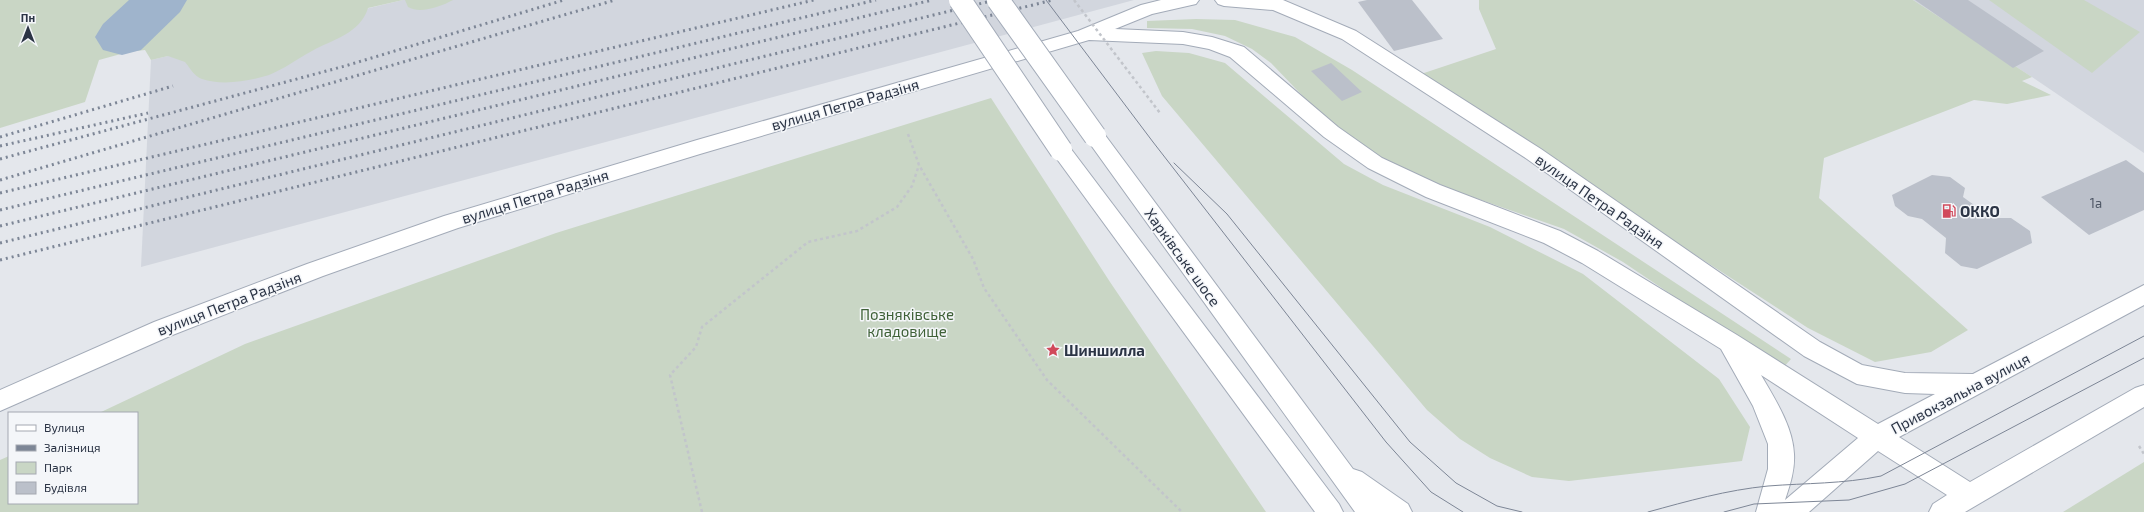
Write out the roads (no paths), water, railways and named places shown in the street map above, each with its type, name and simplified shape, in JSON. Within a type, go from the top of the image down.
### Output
[{"type":"main road","points":[[960,0],[1061,150],[1330,512]]},
{"type":"main road","name":"Харківське шосе","points":[[998,0],[1336,468],[1370,512]]},
{"type":"main road","name":"вулиця Петра Радзіня","points":[[0,401],[169,326],[315,270],[452,222],[697,147],[1085,35],[1147,9],[1190,0]]},
{"type":"main road","name":"вулиця Петра Радзіня","points":[[1224,0],[1276,4],[1350,35],[1534,154],[1812,349],[1857,374],[1905,383],[1978,384]]},
{"type":"main road","name":"вулиця Петра Радзіня","points":[[1085,35],[1183,38],[1212,43],[1237,52],[1331,132],[1375,163],[1433,191],[1552,237],[1590,257],[1729,342],[1970,496]]},
{"type":"main road","name":"Привокзальна вулиця","points":[[1790,512],[1878,436],[1978,384],[2144,294]]},
{"type":"main road","name":"вулиця Петра Радзіня","points":[[1729,342],[1765,405],[1777,432],[1783,454],[1769,512]]},
{"type":"main road","points":[[1942,512],[2144,395]]},
{"type":"main road","points":[[1336,468],[1399,512]]},
{"type":"waterway","points":[[122,37],[161,0]]},
{"type":"tram line","points":[[1046,0],[1153,142],[1386,442],[1431,492],[1463,512]]},
{"type":"tram line","points":[[1174,163],[1227,214],[1410,442],[1456,483],[1497,506],[1522,512]]},
{"type":"tram line","points":[[1648,512],[1708,496],[1738,490],[1768,486],[1839,482],[1881,476],[2144,336]]},
{"type":"tram line","points":[[1724,512],[1754,504],[1849,500],[1905,484],[2144,358]]},
{"type":"railway","points":[[0,159],[345,66],[564,0]]},
{"type":"railway","points":[[0,180],[615,0]]},
{"type":"railway","points":[[0,193],[814,0]]},
{"type":"railway","points":[[0,210],[876,0]]},
{"type":"railway","points":[[0,226],[932,0]]},
{"type":"railway","points":[[0,243],[995,0]]},
{"type":"railway","points":[[0,260],[1053,0]]},
{"type":"railway","points":[[0,137],[173,86]]},
{"type":"railway","points":[[0,146],[148,113]]},
{"type":"place","name":"ОККО","points":[[1949,211]]},
{"type":"place","name":"Шиншилла","points":[[1053,350]]},
{"type":"park label","name":"Позняківське кладовище","points":[[907,322]]}]
